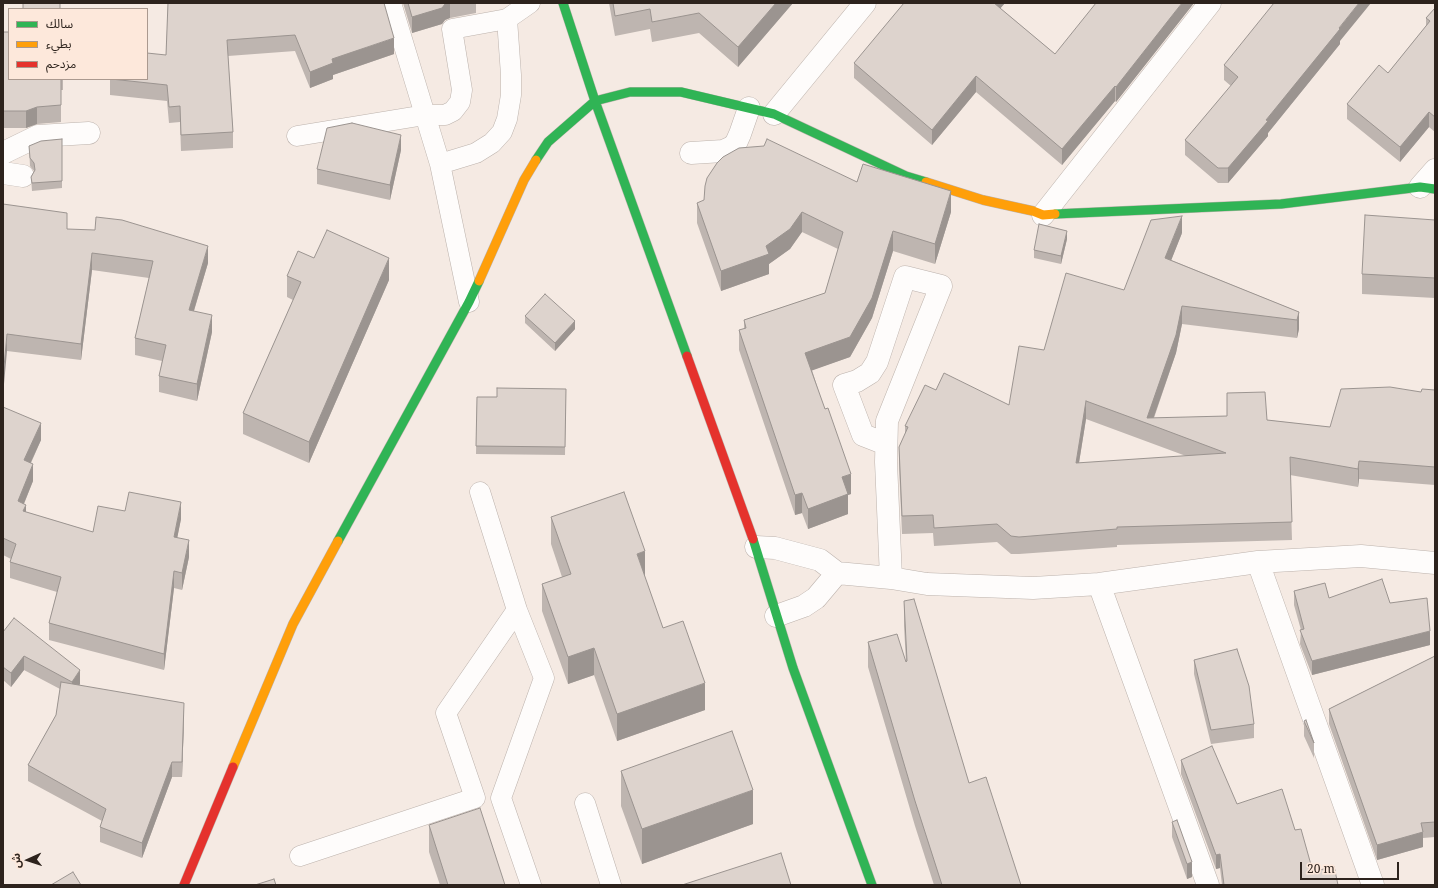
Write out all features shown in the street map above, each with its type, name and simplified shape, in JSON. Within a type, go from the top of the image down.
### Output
[{"type":"main road","points":[[563,3],[595,101],[749,525],[793,668],[872,885]]},
{"type":"main road","points":[[184,885],[293,624],[469,302],[524,180],[548,142],[595,101],[630,92],[681,92],[774,114],[906,176],[983,200],[1043,214],[1281,204],[1428,188]]},
{"type":"street","points":[[774,114],[864,3]]},
{"type":"street","points":[[1043,214],[1210,3]]},
{"type":"street","points":[[691,153],[723,151],[732,147],[736,143],[740,134],[749,108]]},
{"type":"street","points":[[3,153],[38,136],[89,133]]},
{"type":"street","points":[[1428,188],[1435,170]]},
{"type":"street","points":[[886,444],[863,435],[844,385],[857,381],[870,373],[877,362],[905,277],[941,286],[887,421],[886,444],[891,578]]},
{"type":"street","points":[[756,547],[775,548],[820,560],[837,573],[891,578],[927,584],[1033,588],[1099,584],[1258,562],[1361,556],[1435,563]]},
{"type":"street","points":[[1258,562],[1374,885]]},
{"type":"street","points":[[776,616],[804,606],[816,598],[837,573]]},
{"type":"street","points":[[1099,584],[1208,885]]},
{"type":"lane","points":[[391,3],[440,164],[469,302]]},
{"type":"lane","points":[[297,136],[425,115],[445,115],[453,111],[460,102],[462,90],[452,29],[507,19],[530,3]]},
{"type":"lane","points":[[440,164],[476,153],[492,143],[502,132],[507,119],[511,95],[507,19]]},
{"type":"lane","points":[[480,492],[517,610],[544,678],[501,798],[531,885]]},
{"type":"lane","points":[[476,798],[446,713],[517,610]]},
{"type":"lane","points":[[300,856],[476,798],[501,798]]},
{"type":"lane","points":[[585,803],[611,885]]},
{"type":"building","points":[[23,3],[60,3],[60,8],[23,8]]},
{"type":"building","points":[[168,3],[384,3],[394,38],[332,59],[333,63],[310,72],[295,35],[227,40],[233,132],[181,135],[180,106],[169,107],[167,85],[120,80],[148,80],[148,53],[166,55]]},
{"type":"building","points":[[408,3],[447,3],[442,8],[412,17]]},
{"type":"building","points":[[613,3],[776,3],[738,47],[699,13],[652,22],[650,9],[615,16]]},
{"type":"building","points":[[904,3],[994,3],[1055,54],[1096,3],[1182,3],[1116,87],[1115,86],[1062,149],[976,76],[932,130],[854,63]]},
{"type":"building","points":[[1274,3],[1359,3],[1339,28],[1340,29],[1266,120],[1268,121],[1228,168],[1218,168],[1185,140],[1238,77],[1224,65]]},
{"type":"building","points":[[1435,8],[1435,117],[1429,112],[1400,147],[1347,104],[1379,65],[1388,73],[1430,21],[1426,18]]},
{"type":"building","points":[[3,32],[8,32],[8,80],[61,80],[61,105],[37,107],[26,111],[3,111]]},
{"type":"building","points":[[352,123],[401,135],[390,185],[317,169],[327,128]]},
{"type":"building","points":[[62,139],[62,181],[32,183],[31,177],[35,170],[34,163],[30,158],[29,146],[41,141]]},
{"type":"building","points":[[767,139],[857,182],[863,164],[951,191],[935,244],[893,231],[872,298],[850,337],[805,353],[825,409],[828,408],[851,474],[842,477],[848,494],[808,509],[802,493],[795,495],[739,330],[746,328],[744,320],[825,293],[843,232],[802,212],[790,229],[766,246],[769,254],[721,271],[697,203],[704,200],[707,178],[723,157],[739,148],[764,146]]},
{"type":"building","points":[[3,204],[67,213],[67,229],[95,230],[96,217],[122,220],[208,246],[189,310],[212,315],[197,384],[159,376],[166,345],[135,338],[153,261],[92,253],[81,344],[7,334],[3,378]]},
{"type":"building","points":[[1365,215],[1435,220],[1435,278],[1362,274]]},
{"type":"building","points":[[1182,216],[1165,258],[1299,312],[1297,320],[1182,306],[1176,335],[1147,418],[1227,416],[1227,393],[1265,392],[1267,420],[1330,427],[1341,389],[1390,387],[1421,392],[1422,389],[1435,390],[1435,467],[1359,461],[1358,469],[1290,457],[1292,522],[1117,527],[1117,529],[1019,537],[1011,536],[997,524],[934,528],[933,515],[902,516],[899,447],[908,427],[905,426],[925,385],[936,390],[944,373],[1009,405],[1019,346],[1044,350],[1066,273],[1124,290],[1151,220]],"holes":[[[1086,401],[1226,453],[1076,463]]]},
{"type":"building","points":[[1039,224],[1067,231],[1061,256],[1034,250]]},
{"type":"building","points":[[327,230],[389,258],[309,442],[243,413],[301,282],[287,276],[298,251],[314,258]]},
{"type":"building","points":[[545,294],[575,321],[555,343],[525,316]]},
{"type":"building","points":[[497,388],[566,389],[565,447],[476,446],[477,397],[497,397]]},
{"type":"building","points":[[3,407],[41,423],[24,460],[33,464],[18,501],[26,505],[23,511],[93,532],[98,506],[125,511],[129,492],[181,502],[174,537],[189,540],[182,573],[174,571],[164,654],[49,623],[61,577],[10,562],[16,544],[3,538]]},
{"type":"building","points":[[624,492],[645,551],[637,554],[663,628],[683,621],[705,683],[617,714],[594,648],[568,657],[542,584],[571,574],[551,517]]},
{"type":"building","points":[[1382,579],[1390,603],[1427,598],[1430,631],[1312,661],[1300,630],[1304,629],[1294,591],[1325,583],[1329,598]]},
{"type":"building","points":[[914,599],[969,783],[986,777],[1021,885],[942,885],[915,801],[868,642],[897,634],[906,662],[904,601]]},
{"type":"building","points":[[14,618],[80,670],[72,682],[24,656],[11,673],[3,667],[3,632]]},
{"type":"building","points":[[1237,649],[1249,686],[1254,724],[1211,730],[1194,660]]},
{"type":"building","points":[[1435,656],[1435,822],[1421,823],[1423,832],[1377,845],[1329,709]]},
{"type":"building","points":[[61,682],[184,703],[182,762],[172,762],[142,843],[100,827],[106,809],[28,765],[56,715]]},
{"type":"building","points":[[1306,720],[1314,743],[1304,721]]},
{"type":"building","points":[[732,731],[753,790],[642,829],[621,771]]},
{"type":"building","points":[[1212,746],[1237,804],[1282,789],[1295,830],[1301,829],[1313,872],[1334,866],[1338,885],[1224,885],[1220,854],[1216,855],[1181,760]]},
{"type":"building","points":[[480,808],[505,885],[448,885],[429,825]]},
{"type":"building","points":[[1177,820],[1192,862],[1187,864],[1172,822]]},
{"type":"building","points":[[781,853],[791,885],[682,885]]},
{"type":"building","points":[[73,872],[81,885],[51,885]]},
{"type":"building","points":[[274,879],[276,885],[255,885]]},
{"type":"traffic: fast","points":[[563,3],[595,101],[687,356]]},
{"type":"traffic: fast","points":[[536,160],[548,142],[595,101],[630,92],[681,92],[774,114],[906,176],[926,182]]},
{"type":"traffic: fast","points":[[1055,214],[1281,204],[1420,187],[1435,189]]},
{"type":"traffic: fast","points":[[338,541],[469,302],[479,281]]},
{"type":"traffic: fast","points":[[753,539],[793,668],[872,885]]},
{"type":"traffic: slow","points":[[479,281],[524,180],[536,160]]},
{"type":"traffic: slow","points":[[926,182],[983,200],[1033,211],[1043,215],[1055,214]]},
{"type":"traffic: slow","points":[[233,767],[293,624],[338,541]]},
{"type":"traffic: jam","points":[[687,356],[753,539]]},
{"type":"traffic: jam","points":[[184,885],[233,767]]}]
